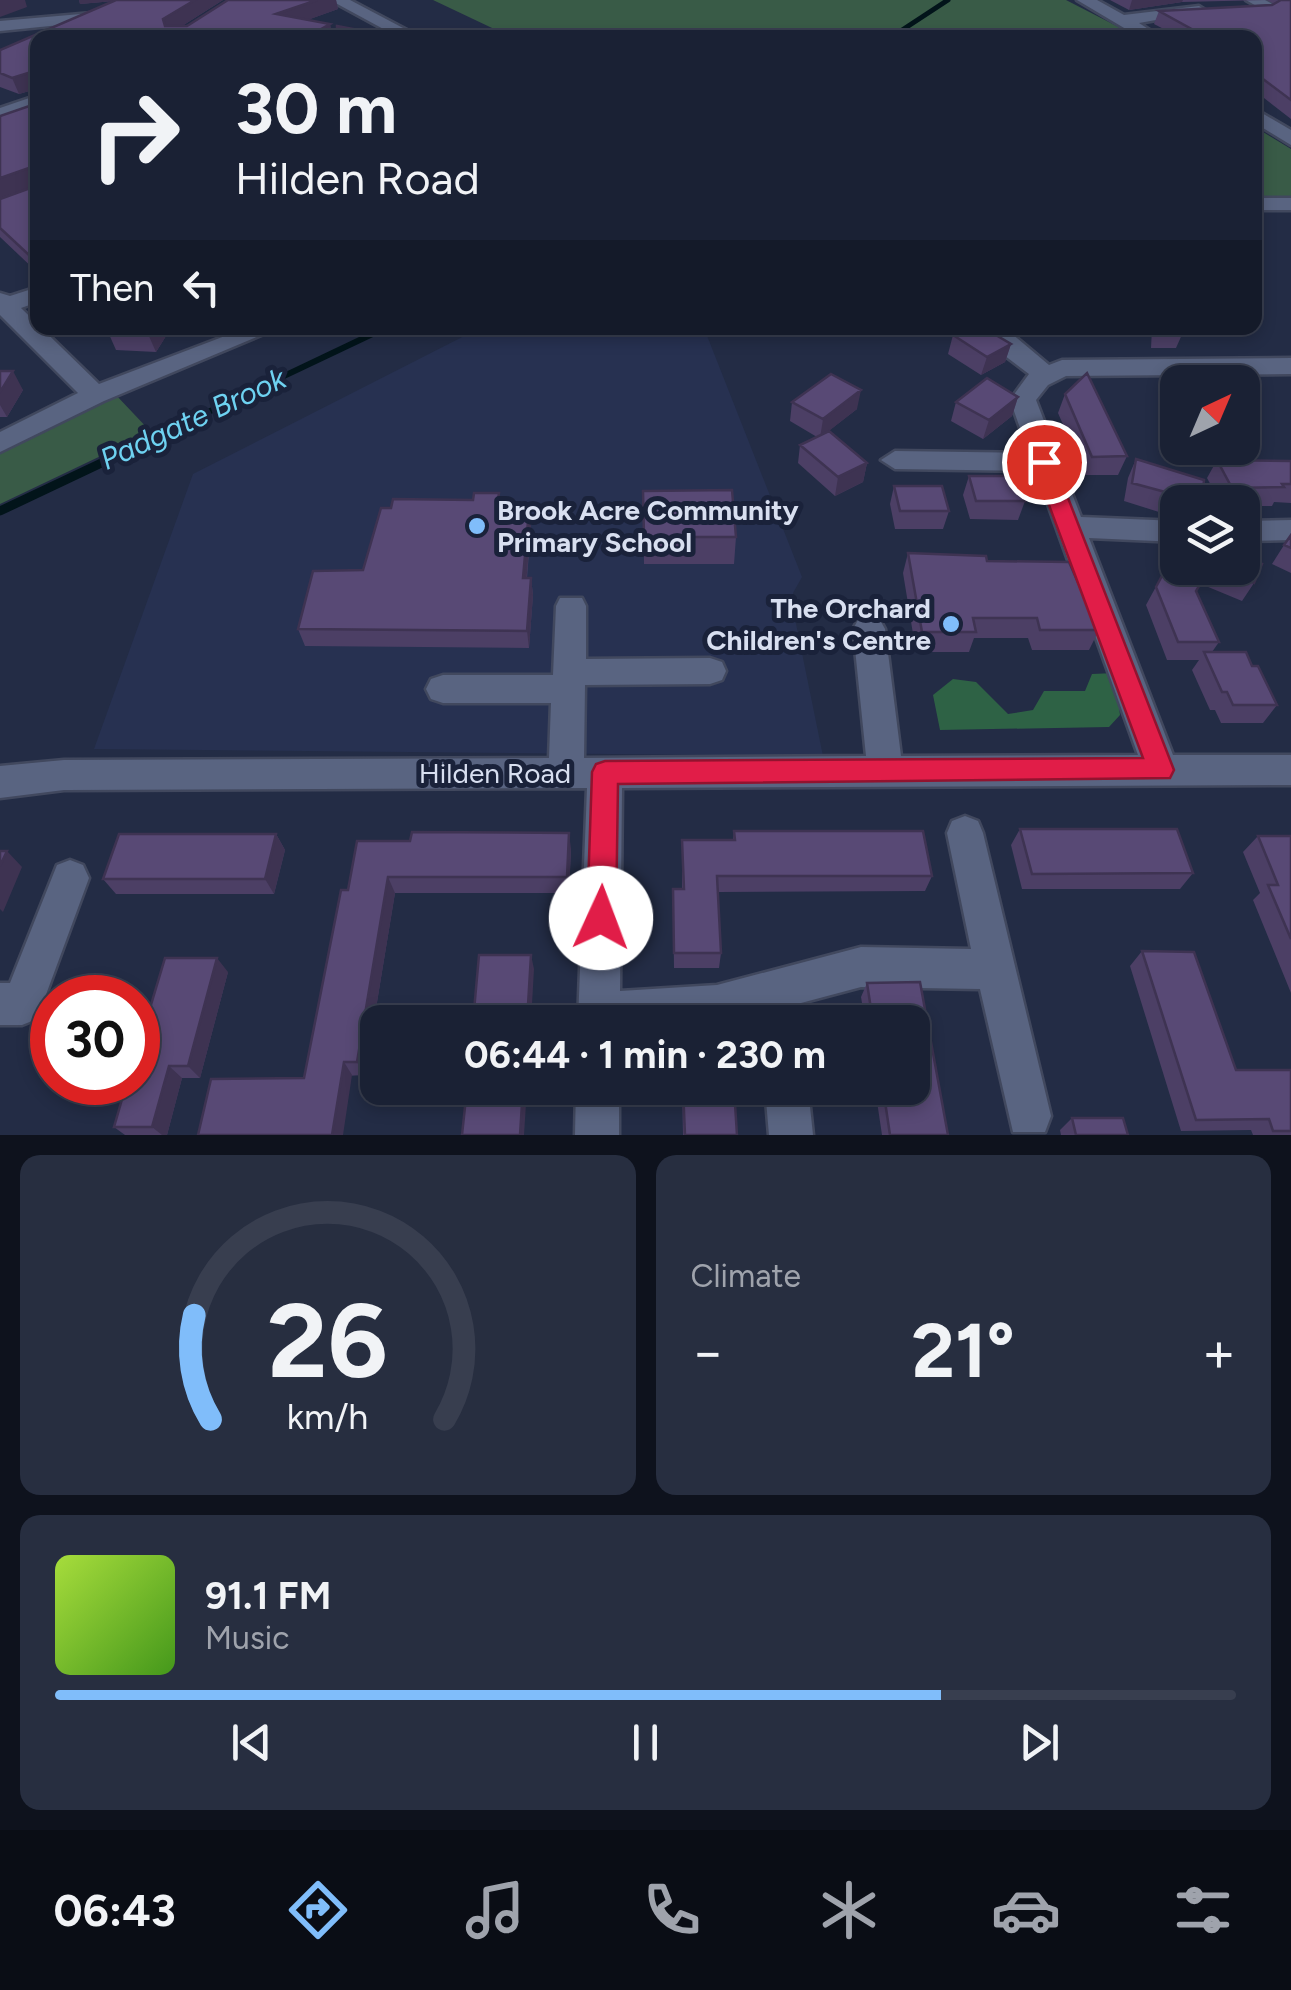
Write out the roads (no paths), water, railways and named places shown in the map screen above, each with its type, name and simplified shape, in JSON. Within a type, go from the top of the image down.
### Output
[{"type":"street","points":[[338,0],[373,25],[389,30]]},
{"type":"street","points":[[1086,0],[1140,30]]},
{"type":"street","points":[[1239,11],[1261,4],[1291,21]]},
{"type":"street","points":[[1122,20],[1182,11],[1220,11]]},
{"type":"street","points":[[1,28],[104,17]]},
{"type":"street","points":[[0,114],[30,103]]},
{"type":"street","points":[[1262,120],[1291,139]]},
{"type":"street","points":[[1262,204],[1291,204]]},
{"type":"street","points":[[30,296],[2,304],[30,332]]},
{"type":"street","points":[[33,335],[94,395]]},
{"type":"street","points":[[0,443],[94,395],[248,335]]},
{"type":"street","points":[[998,335],[1045,374]]},
{"type":"street","points":[[1161,770],[1023,400],[1045,374],[1072,367],[1291,366]]},
{"type":"street","points":[[890,461],[1044,462]]},
{"type":"street","points":[[1070,527],[1160,531]]},
{"type":"street","points":[[1260,531],[1291,530]]},
{"type":"street","points":[[566,773],[572,606]]},
{"type":"street","points":[[869,628],[885,771]]},
{"type":"street","points":[[443,690],[710,672]]},
{"type":"street","name":"Hilden Road","points":[[0,782],[64,775],[1291,770]]},
{"type":"street","points":[[599,1005],[605,772]]},
{"type":"street","points":[[965,833],[1028,1116]]},
{"type":"street","points":[[0,1004],[22,1004],[70,878]]},
{"type":"street","points":[[782,1005],[860,968],[996,968]]},
{"type":"street","points":[[597,1135],[598,1105]]},
{"type":"street","points":[[788,1105],[791,1135]]},
{"type":"waterway","name":"Padgate Brook","points":[[902,30],[948,0]]},
{"type":"waterway","name":"Padgate Brook","points":[[183,424],[370,335]]},
{"type":"waterway","name":"Padgate Brook","points":[[0,511],[188,422]]},
{"type":"place","name":"Brook Acre Community Primary School","points":[[477,526]]},
{"type":"place","name":"The Orchard Children's Centre","points":[[951,624]]}]
